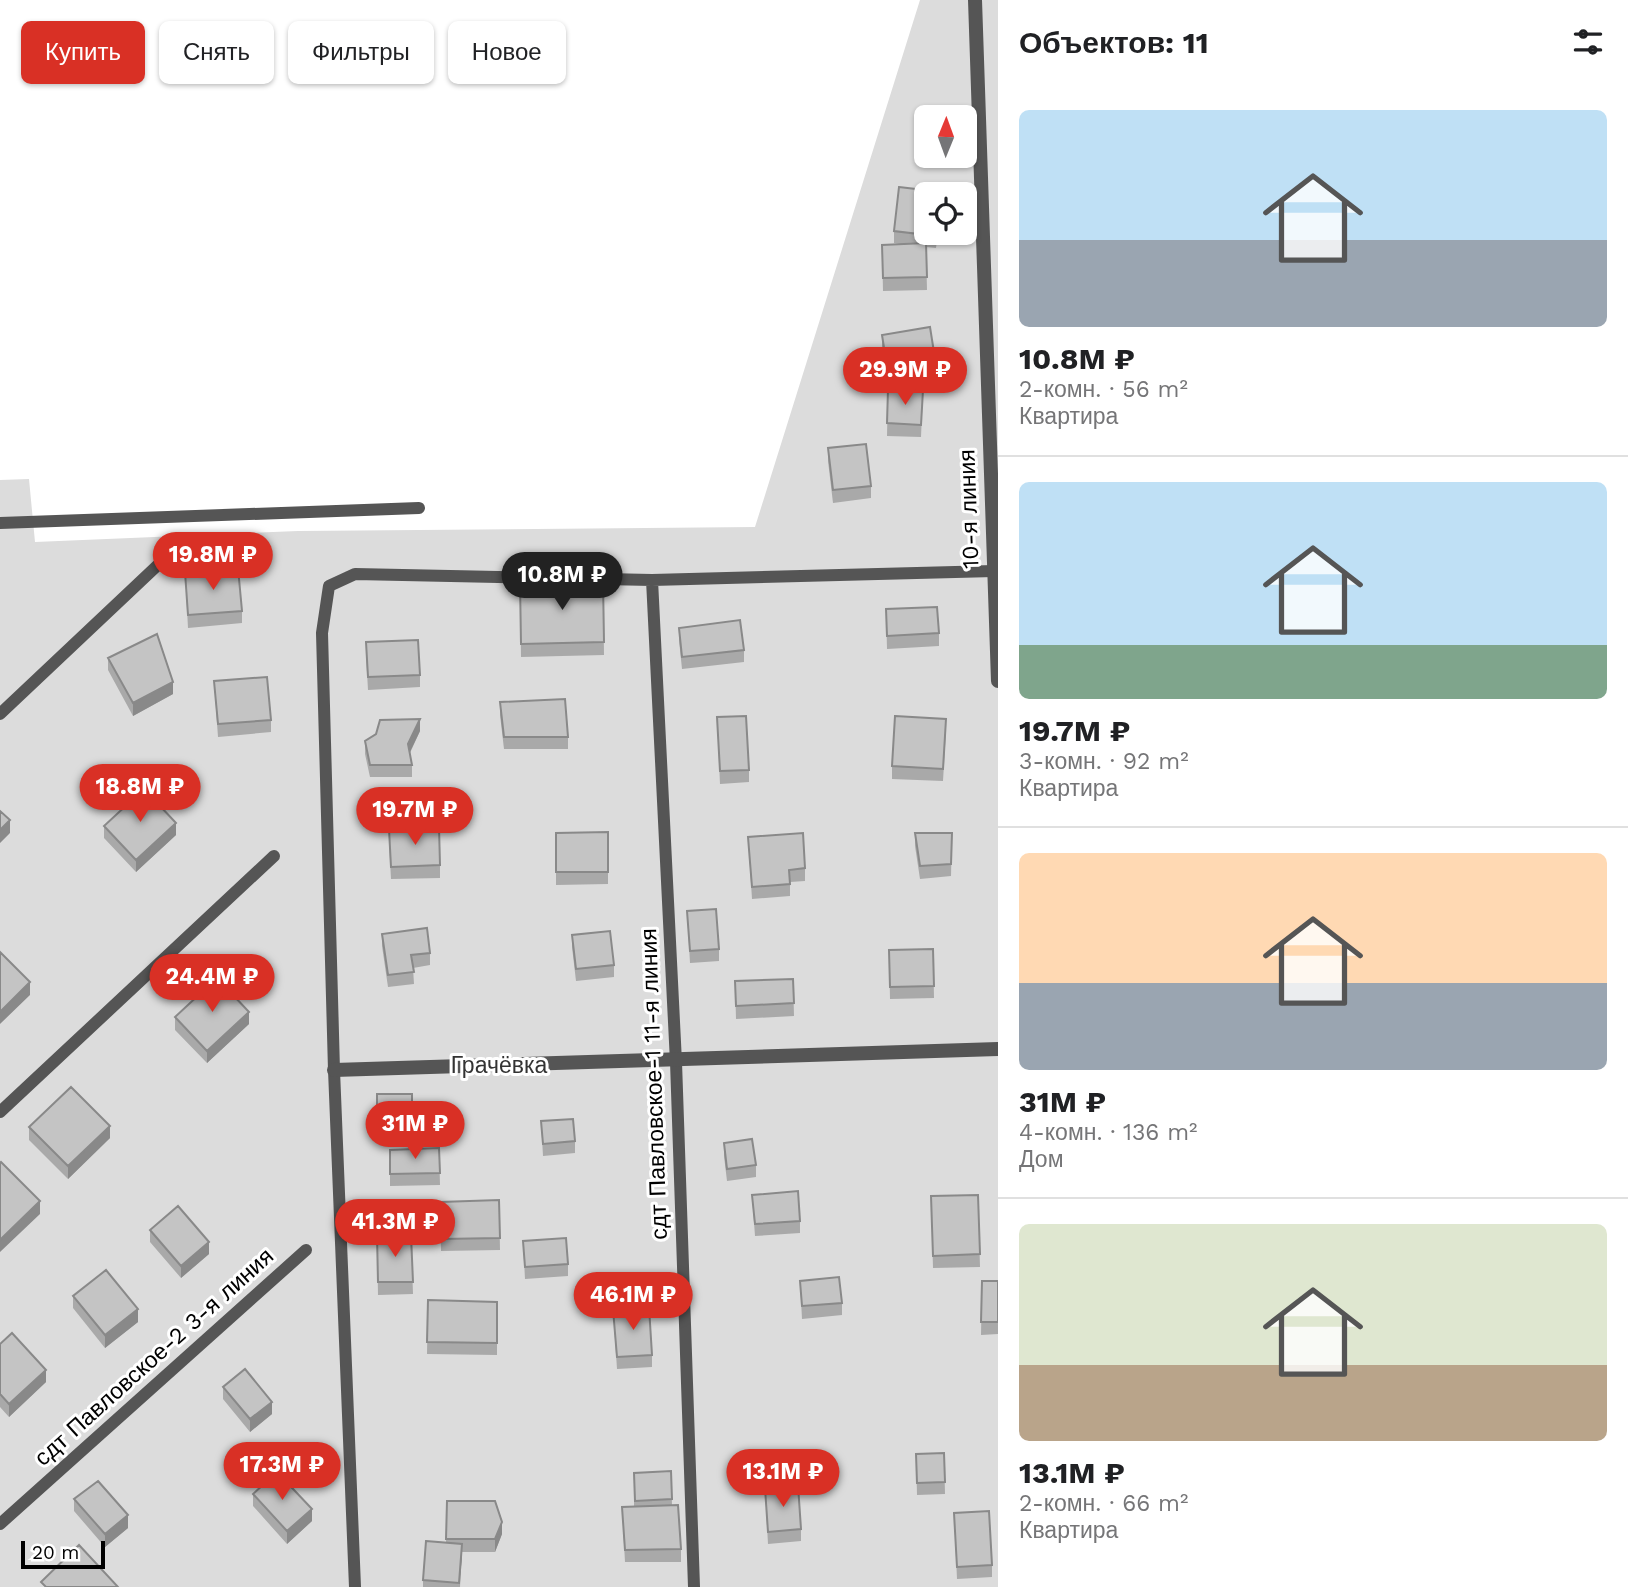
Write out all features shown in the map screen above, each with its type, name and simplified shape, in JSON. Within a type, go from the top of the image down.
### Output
[{"type":"street","name":"10-я линия","points":[[975,0],[998,681]]},
{"type":"street","points":[[334,1070],[676,1062],[998,1049]]},
{"type":"lane","points":[[0,523],[419,508]]},
{"type":"lane","points":[[0,714],[160,564]]},
{"type":"lane","points":[[355,1587],[334,1070],[322,633],[329,586],[355,574],[652,580],[994,572]]},
{"type":"lane","name":"сдт Павловское-1 11-я линия","points":[[652,580],[676,1062],[694,1587]]},
{"type":"lane","points":[[0,1112],[274,856]]},
{"type":"lane","name":"сдт Павловское-2 3-я линия","points":[[0,1524],[306,1250]]},
{"type":"green space","name":"Грачёвка","points":[[920,0],[998,0],[998,1587],[0,1587],[0,480],[29,479],[35,542],[298,531],[755,527]]},
{"type":"building","points":[[899,187],[914,189],[914,233],[894,231]]},
{"type":"building","points":[[882,245],[926,245],[927,277],[883,278]]},
{"type":"building","points":[[930,327],[936,365],[888,373],[882,335]]},
{"type":"building","points":[[888,389],[923,390],[921,425],[887,423]]},
{"type":"building","points":[[866,444],[871,486],[833,490],[828,448]]},
{"type":"building","points":[[238,568],[242,611],[188,615],[185,572]]},
{"type":"building","points":[[603,581],[604,642],[521,644],[520,582]]},
{"type":"building","points":[[937,607],[939,633],[887,636],[886,609]]},
{"type":"building","points":[[740,620],[744,650],[682,657],[679,628]]},
{"type":"building","points":[[157,634],[173,682],[133,703],[108,658]]},
{"type":"building","points":[[418,640],[420,675],[368,677],[366,642]]},
{"type":"building","points":[[267,677],[271,720],[218,724],[214,681]]},
{"type":"building","points":[[565,699],[568,737],[504,737],[500,702]]},
{"type":"building","points":[[746,716],[749,770],[720,771],[717,717]]},
{"type":"building","points":[[895,716],[946,719],[943,769],[892,766]]},
{"type":"building","points":[[420,719],[408,744],[412,765],[370,765],[365,741],[376,734],[380,720]]},
{"type":"building","points":[[144,789],[176,823],[136,860],[104,826]]},
{"type":"building","points":[[0,811],[10,820],[0,830]]},
{"type":"building","points":[[439,827],[440,865],[391,867],[389,829]]},
{"type":"building","points":[[608,832],[608,872],[556,872],[556,833]]},
{"type":"building","points":[[803,833],[805,868],[789,870],[790,884],[752,887],[748,837]]},
{"type":"building","points":[[915,833],[952,833],[951,864],[920,866]]},
{"type":"building","points":[[716,909],[719,949],[690,951],[687,911]]},
{"type":"building","points":[[427,928],[430,953],[411,955],[414,972],[388,975],[382,934]]},
{"type":"building","points":[[610,931],[614,965],[576,969],[572,935]]},
{"type":"building","points":[[933,949],[934,986],[890,987],[889,950]]},
{"type":"building","points":[[0,952],[30,982],[0,1012]]},
{"type":"building","points":[[217,978],[249,1012],[207,1051],[175,1017]]},
{"type":"building","points":[[793,979],[794,1003],[736,1006],[735,981]]},
{"type":"building","points":[[71,1087],[110,1126],[68,1166],[29,1127]]},
{"type":"building","points":[[377,1094],[412,1094],[412,1120],[377,1120]]},
{"type":"building","points":[[573,1119],[575,1141],[543,1144],[541,1121]]},
{"type":"building","points":[[752,1139],[756,1165],[727,1169],[724,1143]]},
{"type":"building","points":[[439,1148],[440,1173],[390,1174],[390,1150]]},
{"type":"building","points":[[0,1163],[40,1201],[0,1240]]},
{"type":"building","points":[[798,1191],[800,1221],[755,1224],[752,1195]]},
{"type":"building","points":[[978,1195],[980,1254],[933,1256],[931,1196]]},
{"type":"building","points":[[499,1200],[500,1238],[441,1239],[440,1202]]},
{"type":"building","points":[[178,1206],[209,1242],[181,1266],[150,1230]]},
{"type":"building","points":[[377,1235],[411,1235],[413,1282],[378,1282]]},
{"type":"building","points":[[566,1238],[568,1264],[525,1267],[523,1241]]},
{"type":"building","points":[[106,1270],[138,1309],[105,1335],[73,1296]]},
{"type":"building","points":[[839,1277],[842,1303],[802,1306],[800,1281]]},
{"type":"building","points":[[982,1281],[998,1281],[998,1322],[981,1322]]},
{"type":"building","points":[[428,1300],[497,1302],[497,1343],[427,1342]]},
{"type":"building","points":[[649,1307],[652,1355],[617,1357],[613,1309]]},
{"type":"building","points":[[12,1333],[46,1370],[9,1404],[0,1394],[0,1344]]},
{"type":"building","points":[[245,1369],[272,1402],[250,1419],[223,1387]]},
{"type":"building","points":[[944,1453],[945,1482],[917,1483],[916,1454]]},
{"type":"building","points":[[671,1471],[672,1499],[635,1501],[634,1473]]},
{"type":"building","points":[[277,1472],[312,1509],[287,1531],[253,1494]]},
{"type":"building","points":[[98,1481],[128,1515],[105,1534],[74,1499]]},
{"type":"building","points":[[798,1485],[801,1529],[768,1532],[765,1488]]},
{"type":"building","points":[[447,1501],[495,1501],[502,1522],[495,1539],[446,1539]]},
{"type":"building","points":[[678,1505],[681,1549],[625,1550],[622,1507]]},
{"type":"building","points":[[989,1511],[992,1565],[957,1567],[954,1513]]},
{"type":"building","points":[[426,1541],[462,1544],[459,1583],[423,1580]]},
{"type":"building","points":[[79,1545],[118,1587],[46,1587],[41,1582]]}]
